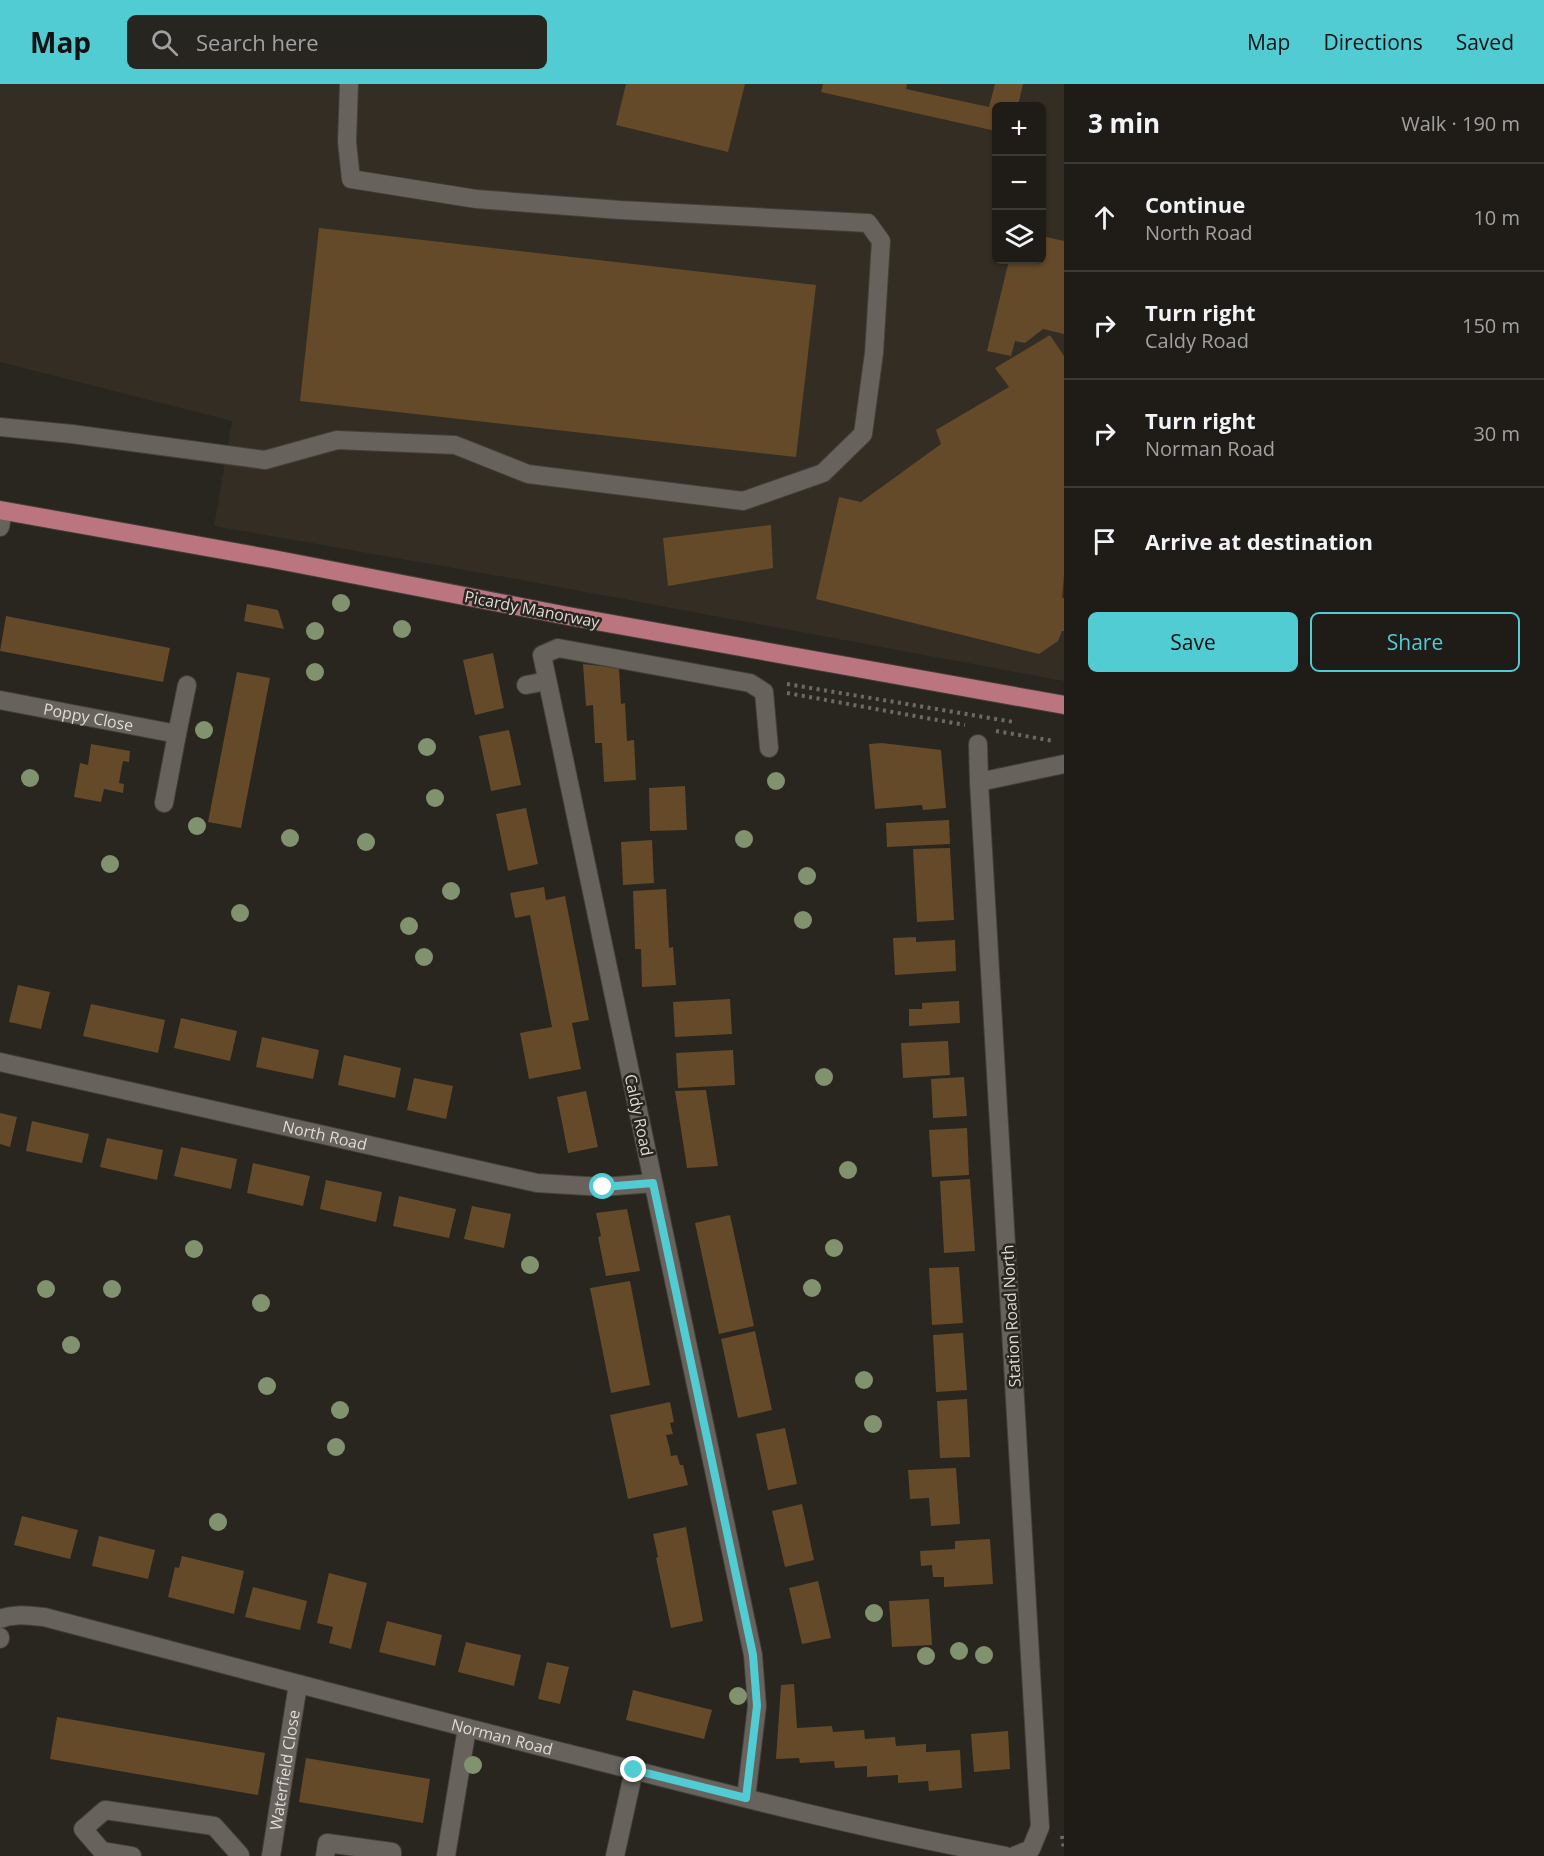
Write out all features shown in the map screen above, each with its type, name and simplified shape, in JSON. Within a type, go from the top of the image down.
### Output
[{"type":"main road","name":"Picardy Manorway","points":[[1,516],[273,559],[568,616],[1064,705]]},
{"type":"street","points":[[0,427],[72,434],[265,460],[337,440],[455,446],[528,474],[743,501],[823,473],[863,434],[874,353],[881,241],[868,222],[620,210],[476,199],[351,179],[347,142],[349,84]]},
{"type":"street","name":"Caldy Road","points":[[746,1798],[757,1706],[753,1655],[542,655],[558,648],[750,683],[764,692]]},
{"type":"street","points":[[526,685],[547,681]]},
{"type":"street","points":[[164,802],[187,685]]},
{"type":"street","points":[[764,692],[769,748]]},
{"type":"street","name":"Poppy Close","points":[[0,700],[177,734]]},
{"type":"street","name":"Station Road North","points":[[978,744],[1040,1827],[1032,1849],[1014,1856]]},
{"type":"street","points":[[979,782],[1064,764]]},
{"type":"street","name":"North Road","points":[[0,1062],[537,1182],[603,1187],[653,1183]]},
{"type":"street","name":"Norman Road","points":[[0,1619],[22,1615],[44,1617],[467,1728],[955,1851],[1006,1856]]},
{"type":"street","name":"Waterfield Close","points":[[271,1856],[298,1684]]},
{"type":"street","points":[[446,1856],[467,1728]]},
{"type":"street","points":[[615,1856],[634,1770]]},
{"type":"street","points":[[132,1856],[102,1851],[83,1829],[105,1810],[214,1826],[243,1856]]},
{"type":"street","points":[[325,1856],[327,1843],[392,1852],[392,1856]]},
{"type":"path","points":[[786,684],[1018,723]]},
{"type":"path","points":[[764,692],[773,691],[967,726]]},
{"type":"path","points":[[978,744],[990,730],[1064,743]]},
{"type":"shaded area","points":[[0,84],[1064,84],[1064,681],[516,579],[214,526],[232,421],[0,362]]},
{"type":"building","points":[[626,84],[745,84],[728,152],[616,125]]},
{"type":"building","points":[[823,84],[907,84],[906,89],[989,107],[995,84],[1023,84],[1019,102],[992,102],[992,130],[821,92]]},
{"type":"building","points":[[319,228],[816,285],[796,457],[300,401]]},
{"type":"building","points":[[1046,237],[1064,241],[1064,334],[1043,329],[1025,343],[1015,341],[1011,356],[987,351],[1008,264],[1046,264]]},
{"type":"building","points":[[1050,335],[1064,356],[1064,575],[1062,598],[1064,598],[1064,631],[1058,641],[1039,654],[816,599],[839,497],[861,502],[941,444],[936,430],[1009,387],[995,368]]},
{"type":"building","points":[[771,525],[773,568],[668,586],[663,538]]},
{"type":"building","points":[[247,604],[278,610],[284,629],[244,621]]},
{"type":"building","points":[[6,616],[170,648],[163,682],[0,651]]},
{"type":"building","points":[[493,653],[504,708],[475,715],[463,660]]},
{"type":"building","points":[[583,664],[619,668],[621,704],[625,703],[627,741],[634,740],[636,780],[604,782],[602,743],[595,743],[593,705],[586,706]]},
{"type":"building","points":[[237,672],[270,678],[241,828],[208,822]]},
{"type":"building","points":[[509,730],[521,785],[491,791],[479,736]]},
{"type":"building","points":[[882,743],[941,750],[946,808],[923,810],[922,805],[875,809],[869,744]]},
{"type":"building","points":[[91,744],[130,751],[129,762],[123,761],[119,783],[124,784],[123,793],[104,789],[101,802],[74,797],[80,763],[88,765]]},
{"type":"building","points":[[685,786],[687,830],[650,831],[649,788]]},
{"type":"building","points":[[526,808],[538,864],[508,871],[496,814]]},
{"type":"building","points":[[949,820],[950,844],[887,847],[886,823]]},
{"type":"building","points":[[652,840],[654,883],[623,885],[621,842]]},
{"type":"building","points":[[950,848],[954,920],[917,922],[913,849]]},
{"type":"building","points":[[544,887],[546,900],[565,896],[589,1020],[572,1023],[581,1069],[529,1079],[520,1033],[552,1027],[530,915],[515,918],[510,893]]},
{"type":"building","points":[[666,889],[669,948],[673,947],[676,985],[642,987],[641,949],[635,949],[633,891]]},
{"type":"building","points":[[916,937],[916,942],[955,940],[956,971],[895,975],[893,938]]},
{"type":"building","points":[[18,985],[50,992],[41,1029],[9,1022]]},
{"type":"building","points":[[730,999],[732,1034],[675,1037],[673,1002]]},
{"type":"building","points":[[959,1001],[960,1023],[909,1026],[909,1009],[922,1009],[922,1003]]},
{"type":"building","points":[[91,1004],[165,1020],[158,1053],[83,1036]]},
{"type":"building","points":[[181,1018],[237,1031],[230,1061],[174,1048]]},
{"type":"building","points":[[262,1037],[319,1050],[313,1079],[256,1067]]},
{"type":"building","points":[[948,1041],[950,1075],[903,1078],[901,1043]]},
{"type":"building","points":[[733,1050],[735,1085],[678,1088],[676,1053]]},
{"type":"building","points":[[344,1055],[401,1068],[395,1098],[338,1085]]},
{"type":"building","points":[[964,1077],[967,1116],[933,1118],[931,1079]]},
{"type":"building","points":[[414,1078],[453,1086],[446,1119],[407,1110]]},
{"type":"building","points":[[706,1090],[718,1166],[687,1168],[675,1091]]},
{"type":"building","points":[[586,1091],[598,1147],[568,1153],[557,1097]]},
{"type":"building","points":[[0,1113],[17,1117],[10,1147],[0,1144]]},
{"type":"building","points":[[32,1121],[89,1134],[82,1163],[26,1151]]},
{"type":"building","points":[[967,1128],[969,1175],[932,1177],[929,1130]]},
{"type":"building","points":[[107,1138],[163,1150],[157,1180],[100,1167]]},
{"type":"building","points":[[181,1147],[237,1159],[231,1189],[174,1176]]},
{"type":"building","points":[[253,1163],[310,1176],[303,1206],[247,1193]]},
{"type":"building","points":[[970,1179],[975,1251],[944,1253],[940,1181]]},
{"type":"building","points":[[326,1180],[382,1192],[376,1222],[320,1209]]},
{"type":"building","points":[[399,1196],[456,1209],[449,1238],[393,1226]]},
{"type":"building","points":[[472,1206],[511,1214],[504,1248],[464,1239]]},
{"type":"building","points":[[627,1209],[640,1271],[606,1276],[596,1213]]},
{"type":"building","points":[[730,1215],[754,1326],[719,1334],[695,1223]]},
{"type":"building","points":[[959,1267],[963,1323],[932,1325],[929,1268]]},
{"type":"building","points":[[630,1281],[650,1385],[611,1393],[590,1288]]},
{"type":"building","points":[[755,1331],[772,1410],[738,1418],[721,1339]]},
{"type":"building","points":[[963,1333],[967,1390],[936,1392],[933,1335]]},
{"type":"building","points":[[967,1399],[970,1457],[940,1458],[937,1401]]},
{"type":"building","points":[[670,1402],[674,1422],[670,1423],[673,1434],[666,1435],[671,1456],[677,1455],[680,1465],[683,1465],[688,1485],[628,1499],[610,1415]]},
{"type":"building","points":[[785,1428],[797,1484],[768,1490],[756,1434]]},
{"type":"building","points":[[956,1468],[960,1524],[931,1526],[929,1498],[910,1499],[908,1470]]},
{"type":"building","points":[[802,1504],[814,1560],[785,1567],[772,1511]]},
{"type":"building","points":[[22,1516],[78,1530],[70,1559],[14,1545]]},
{"type":"building","points":[[686,1527],[703,1621],[671,1628],[653,1534]]},
{"type":"building","points":[[99,1536],[155,1550],[148,1579],[92,1566]]},
{"type":"building","points":[[990,1539],[993,1584],[944,1587],[944,1577],[933,1577],[932,1565],[921,1566],[920,1551],[955,1549],[955,1541]]},
{"type":"building","points":[[182,1556],[244,1571],[234,1614],[168,1597],[175,1567],[179,1568]]},
{"type":"building","points":[[329,1573],[367,1583],[351,1649],[329,1643],[333,1627],[317,1623]]},
{"type":"building","points":[[818,1581],[831,1638],[802,1644],[789,1588]]},
{"type":"building","points":[[253,1587],[307,1601],[300,1630],[245,1617]]},
{"type":"building","points":[[929,1599],[932,1645],[892,1647],[889,1601]]},
{"type":"building","points":[[387,1621],[442,1635],[435,1666],[379,1652]]},
{"type":"building","points":[[466,1642],[521,1655],[514,1686],[458,1672]]},
{"type":"building","points":[[547,1662],[569,1667],[560,1704],[538,1699]]},
{"type":"building","points":[[794,1684],[797,1728],[832,1726],[833,1732],[864,1730],[865,1739],[895,1737],[896,1746],[926,1744],[926,1752],[960,1750],[962,1788],[929,1791],[928,1781],[898,1783],[898,1775],[867,1777],[867,1766],[835,1768],[834,1761],[800,1763],[799,1758],[776,1759],[781,1685]]},
{"type":"building","points":[[633,1690],[712,1710],[704,1739],[626,1720]]},
{"type":"building","points":[[57,1717],[265,1753],[258,1795],[50,1759]]},
{"type":"building","points":[[1008,1731],[1010,1769],[974,1772],[971,1734]]},
{"type":"building","points":[[306,1758],[430,1779],[423,1823],[299,1802]]},
{"type":"route","points":[[603,1187],[653,1183],[753,1655],[757,1706],[746,1798],[634,1770]]}]
